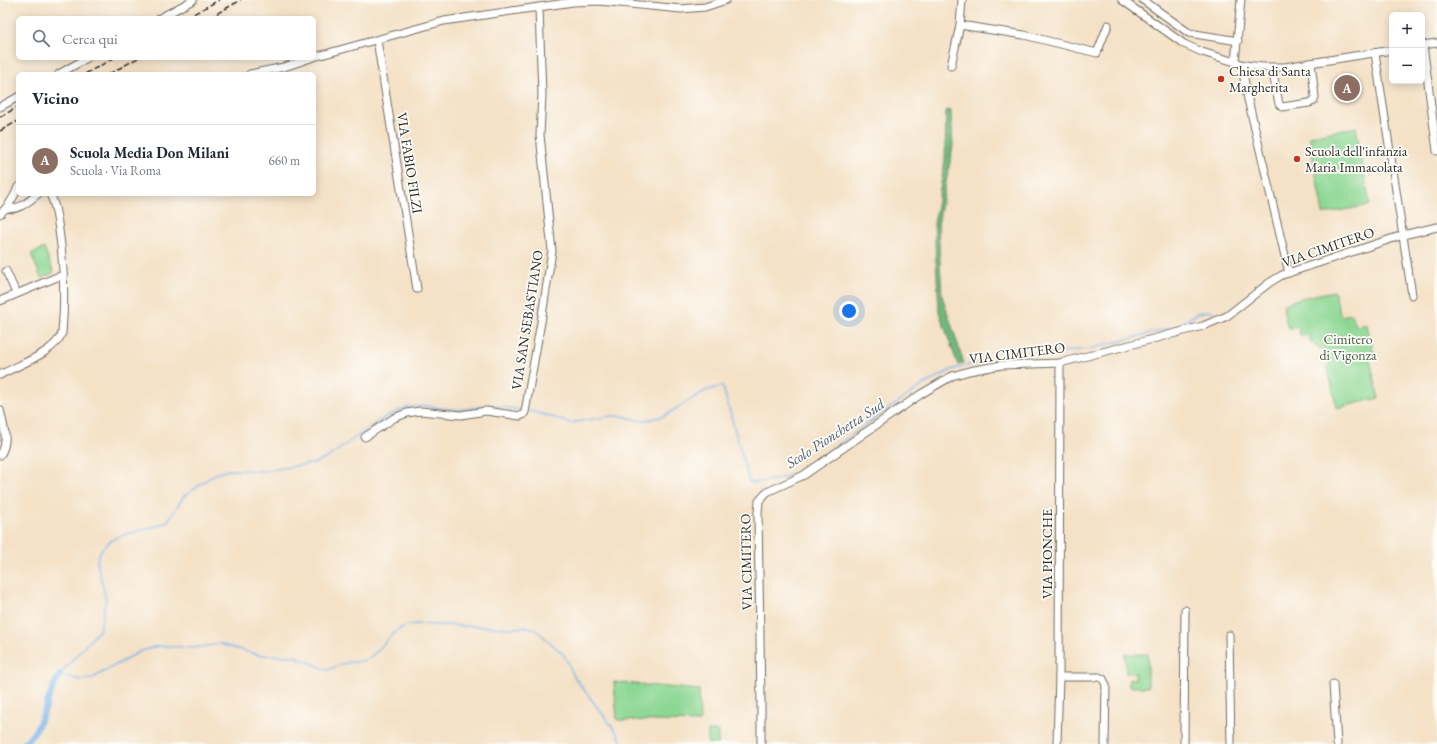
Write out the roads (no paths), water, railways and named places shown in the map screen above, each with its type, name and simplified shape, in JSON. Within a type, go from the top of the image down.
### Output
[{"type":"street","points":[[164,16],[194,0]]},
{"type":"street","points":[[316,57],[444,21],[543,5],[599,1],[681,10],[705,8],[716,2],[726,0]]},
{"type":"street","points":[[951,66],[960,25],[962,0]]},
{"type":"street","points":[[1122,0],[1184,44],[1202,52],[1245,64],[1272,68],[1389,51]]},
{"type":"street","points":[[1143,0],[1189,32],[1238,41]]},
{"type":"street","points":[[1236,62],[1241,0]]},
{"type":"street","name":"VIA SAN SEBASTIANO","points":[[365,436],[400,415],[420,411],[461,415],[486,411],[520,416],[525,412],[552,251],[540,135],[543,5]]},
{"type":"street","points":[[960,25],[1024,35],[1096,53],[1108,25]]},
{"type":"street","points":[[1184,44],[1189,32]]},
{"type":"street","name":"VIA FABIO FILZI","points":[[377,40],[417,289]]},
{"type":"street","points":[[1425,45],[1437,43]]},
{"type":"street","points":[[1422,48],[1437,151]]},
{"type":"street","points":[[1375,53],[1412,294]]},
{"type":"street","points":[[62,72],[83,60]]},
{"type":"street","points":[[268,72],[285,70],[308,60]]},
{"type":"street","points":[[1272,68],[1279,104],[1282,107],[1310,103],[1314,100],[1315,96],[1311,63]]},
{"type":"street","points":[[1245,64],[1244,83],[1289,273]]},
{"type":"street","points":[[0,107],[16,98]]},
{"type":"street","points":[[0,214],[7,208],[16,192]]},
{"type":"street","points":[[7,208],[11,210],[20,207],[35,196]]},
{"type":"street","points":[[0,375],[46,352],[61,338],[63,327],[63,276],[61,246],[57,216],[51,196]]},
{"type":"street","name":"VIA CIMITERO","points":[[761,744],[758,506],[761,498],[767,492],[793,481],[811,471],[921,394],[952,376],[969,371],[1002,365],[1060,363],[1214,322],[1227,316],[1276,279],[1289,273],[1403,235],[1437,227]]},
{"type":"street","points":[[6,271],[16,293]]},
{"type":"street","points":[[0,301],[56,277],[63,276]]},
{"type":"street","name":"VIA PIONCHE","points":[[1057,744],[1059,677],[1060,363]]},
{"type":"street","points":[[0,410],[5,436],[5,445],[4,450],[0,455]]},
{"type":"street","points":[[1184,744],[1185,610]]},
{"type":"street","points":[[1229,636],[1231,744]]},
{"type":"street","points":[[1059,677],[1099,678],[1105,682],[1105,744]]},
{"type":"street","points":[[1333,684],[1337,744]]},
{"type":"waterway","name":"Scolo Pionchetta Sud","points":[[529,411],[570,423],[611,416],[622,416],[638,420],[647,420],[664,416],[705,391],[722,386],[749,481],[754,483],[784,478],[795,474],[923,385],[951,370],[1011,357],[1089,349],[1175,327],[1198,313],[1207,311],[1215,312]]},
{"type":"waterway","points":[[521,410],[491,405],[458,410],[427,406],[408,407],[386,417],[327,458],[315,463],[264,471],[229,470],[215,474],[184,496],[168,521],[160,525],[117,537],[101,550],[97,562],[106,599],[100,629],[60,674],[81,680],[91,679],[139,652],[153,647],[164,646],[193,648],[220,644],[259,655],[295,656],[327,670],[345,663],[366,660],[375,653],[395,632],[401,628],[416,624],[516,628],[526,627],[534,628],[564,655],[575,678],[617,733],[623,744]]},
{"type":"waterway","points":[[23,744],[36,730],[55,682],[60,674]]},
{"type":"railway","points":[[190,16],[219,0]]},
{"type":"railway","points":[[213,16],[241,0]]},
{"type":"railway","points":[[89,72],[110,60]]},
{"type":"railway","points":[[113,72],[134,60]]},
{"type":"railway","points":[[0,117],[16,108]]},
{"type":"railway","points":[[0,131],[16,122]]},
{"type":"place","name":"Chiesa di Santa Margherita","points":[[1221,79]]},
{"type":"place","name":"Scuola Media Don Milani","points":[[1347,88]]},
{"type":"place","name":"Scuola dell'infanzia Maria Immacolata","points":[[1297,159]]},
{"type":"park label","name":"Cimitero di Vigonza","points":[[1348,348]]}]
